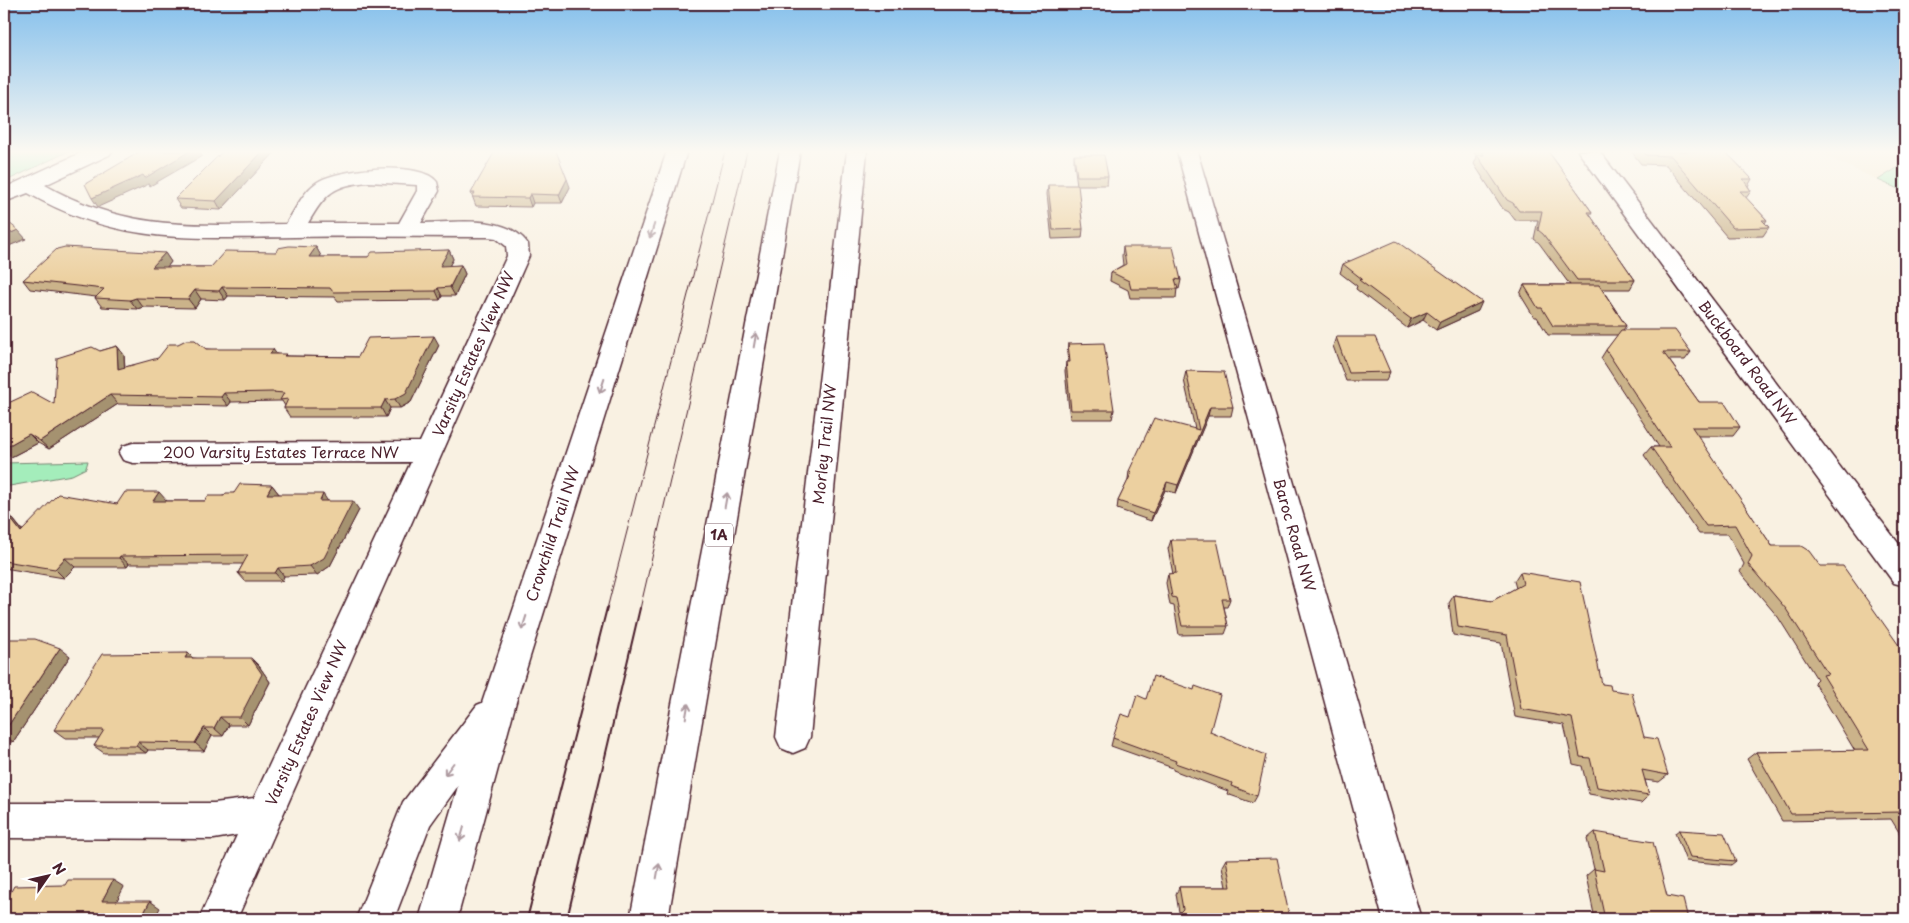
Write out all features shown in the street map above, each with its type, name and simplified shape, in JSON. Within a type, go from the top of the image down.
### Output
[{"type":"main road","name":"Varsity Estates View NW","points":[[44,194],[74,211],[99,220],[136,228],[191,231],[497,231],[514,240],[518,250],[518,256],[218,919]]},
{"type":"main road","points":[[293,230],[317,194]]},
{"type":"main road","points":[[406,230],[426,194]]},
{"type":"main road","name":"Crowchild Trail NW","points":[[438,919],[499,702],[663,194]]},
{"type":"main road","name":"1A","points":[[650,919],[782,194]]},
{"type":"main road","name":"Morley Trail NW","points":[[792,737],[852,194]]},
{"type":"main road","name":"Baroc Road NW","points":[[1199,194],[1402,919]]},
{"type":"main road","name":"Buckboard Road NW","points":[[1621,194],[1903,568]]},
{"type":"main road","name":"200 Varsity Estates Terrace NW","points":[[133,453],[429,452]]},
{"type":"main road","points":[[375,919],[416,814],[499,702]]},
{"type":"main road","points":[[4,820],[214,821],[265,814]]},
{"type":"green space","points":[[88,461],[86,468],[72,475],[4,487],[4,463]]},
{"type":"building","points":[[90,194],[101,194],[92,198]]},
{"type":"building","points":[[180,194],[223,194],[216,201],[175,199]]},
{"type":"building","points":[[474,194],[530,194],[528,198],[472,197]]},
{"type":"building","points":[[1049,194],[1079,194],[1083,229],[1053,230]]},
{"type":"building","points":[[1503,194],[1579,194],[1592,212],[1588,212],[1635,280],[1577,280],[1538,230],[1542,211],[1519,211],[1513,203],[1507,200]]},
{"type":"building","points":[[1704,194],[1743,194],[1767,220],[1762,220],[1769,227],[1733,228]]},
{"type":"building","points":[[4,219],[18,230],[4,236]]},
{"type":"building","points":[[1396,241],[1482,302],[1440,322],[1427,312],[1411,319],[1359,280],[1362,279],[1343,264]]},
{"type":"building","points":[[289,246],[316,247],[309,257],[368,257],[372,252],[449,250],[440,266],[461,265],[450,287],[438,288],[436,291],[333,292],[330,288],[222,287],[219,291],[195,290],[188,299],[136,298],[130,300],[95,298],[104,289],[23,280],[57,249],[65,247],[165,253],[152,267],[211,267],[225,251],[276,252],[278,248]]},
{"type":"building","points":[[1123,247],[1173,247],[1181,280],[1175,279],[1178,289],[1131,289],[1129,281],[1111,272],[1126,264]]},
{"type":"building","points":[[1524,285],[1599,285],[1626,326],[1553,326],[1542,308],[1538,308]]},
{"type":"building","points":[[1621,330],[1675,330],[1691,352],[1663,352],[1699,402],[1724,402],[1740,427],[1692,427],[1772,546],[1801,546],[1809,551],[1820,566],[1843,566],[1905,654],[1905,818],[1902,812],[1791,814],[1756,752],[1869,750],[1823,675],[1828,674],[1786,609],[1748,564],[1752,556],[1735,525],[1706,526],[1651,447],[1670,447],[1606,350]]},
{"type":"building","points":[[434,336],[406,393],[395,399],[385,400],[381,408],[284,408],[288,399],[280,400],[284,393],[272,392],[224,393],[221,397],[110,395],[40,441],[29,434],[4,448],[4,405],[32,392],[54,404],[57,358],[92,347],[100,351],[117,346],[118,369],[158,358],[169,344],[178,344],[186,340],[195,340],[206,349],[273,349],[270,354],[286,354],[284,356],[358,357],[368,338]]},
{"type":"building","points":[[1336,337],[1375,337],[1390,372],[1349,373]]},
{"type":"building","points":[[1104,343],[1114,410],[1071,410],[1066,362],[1070,362],[1068,344]]},
{"type":"building","points":[[1186,371],[1224,372],[1233,407],[1210,407],[1178,485],[1167,482],[1153,513],[1118,501],[1132,472],[1129,471],[1154,418],[1199,430]]},
{"type":"building","points":[[240,484],[272,485],[267,494],[323,494],[320,501],[353,501],[324,558],[310,566],[278,568],[275,573],[238,573],[248,555],[65,558],[55,569],[4,561],[4,510],[21,532],[58,494],[117,504],[125,492],[159,492],[153,501],[205,501],[208,496],[224,496],[226,493],[234,493]]},
{"type":"building","points":[[1171,540],[1217,540],[1230,599],[1222,599],[1228,626],[1182,626],[1176,598],[1172,597],[1168,574],[1176,573]]},
{"type":"building","points":[[1520,572],[1580,582],[1602,684],[1610,685],[1611,690],[1632,693],[1644,737],[1657,739],[1668,775],[1642,770],[1649,795],[1597,787],[1590,758],[1580,757],[1572,718],[1521,709],[1507,635],[1458,627],[1454,595],[1492,601],[1523,584]]},
{"type":"building","points":[[4,639],[35,639],[60,648],[4,732]]},
{"type":"building","points":[[188,653],[185,658],[251,658],[262,674],[240,717],[220,717],[214,728],[204,728],[195,743],[138,742],[136,746],[94,746],[104,730],[54,730],[102,654]]},
{"type":"building","points":[[1153,676],[1194,690],[1195,686],[1220,695],[1210,732],[1266,755],[1257,796],[1231,786],[1232,783],[1113,738],[1121,714],[1130,717],[1137,695],[1146,699]]},
{"type":"building","points":[[1679,830],[1724,833],[1736,861],[1690,857]]},
{"type":"building","points":[[1595,832],[1653,842],[1667,896],[1683,899],[1688,919],[1605,919],[1594,869],[1604,871]]},
{"type":"building","points":[[1277,858],[1290,919],[1173,919],[1183,909],[1179,887],[1231,887],[1226,859]]},
{"type":"building","points":[[68,880],[113,880],[102,901],[150,901],[141,919],[4,919],[4,895],[9,895],[14,886],[65,885]]},
{"type":"tram line","points":[[607,609],[714,194]]},
{"type":"tram line","points":[[640,609],[737,194]]},
{"type":"tram line","points":[[527,919],[607,608]]},
{"type":"tram line","points":[[567,919],[640,608]]}]
